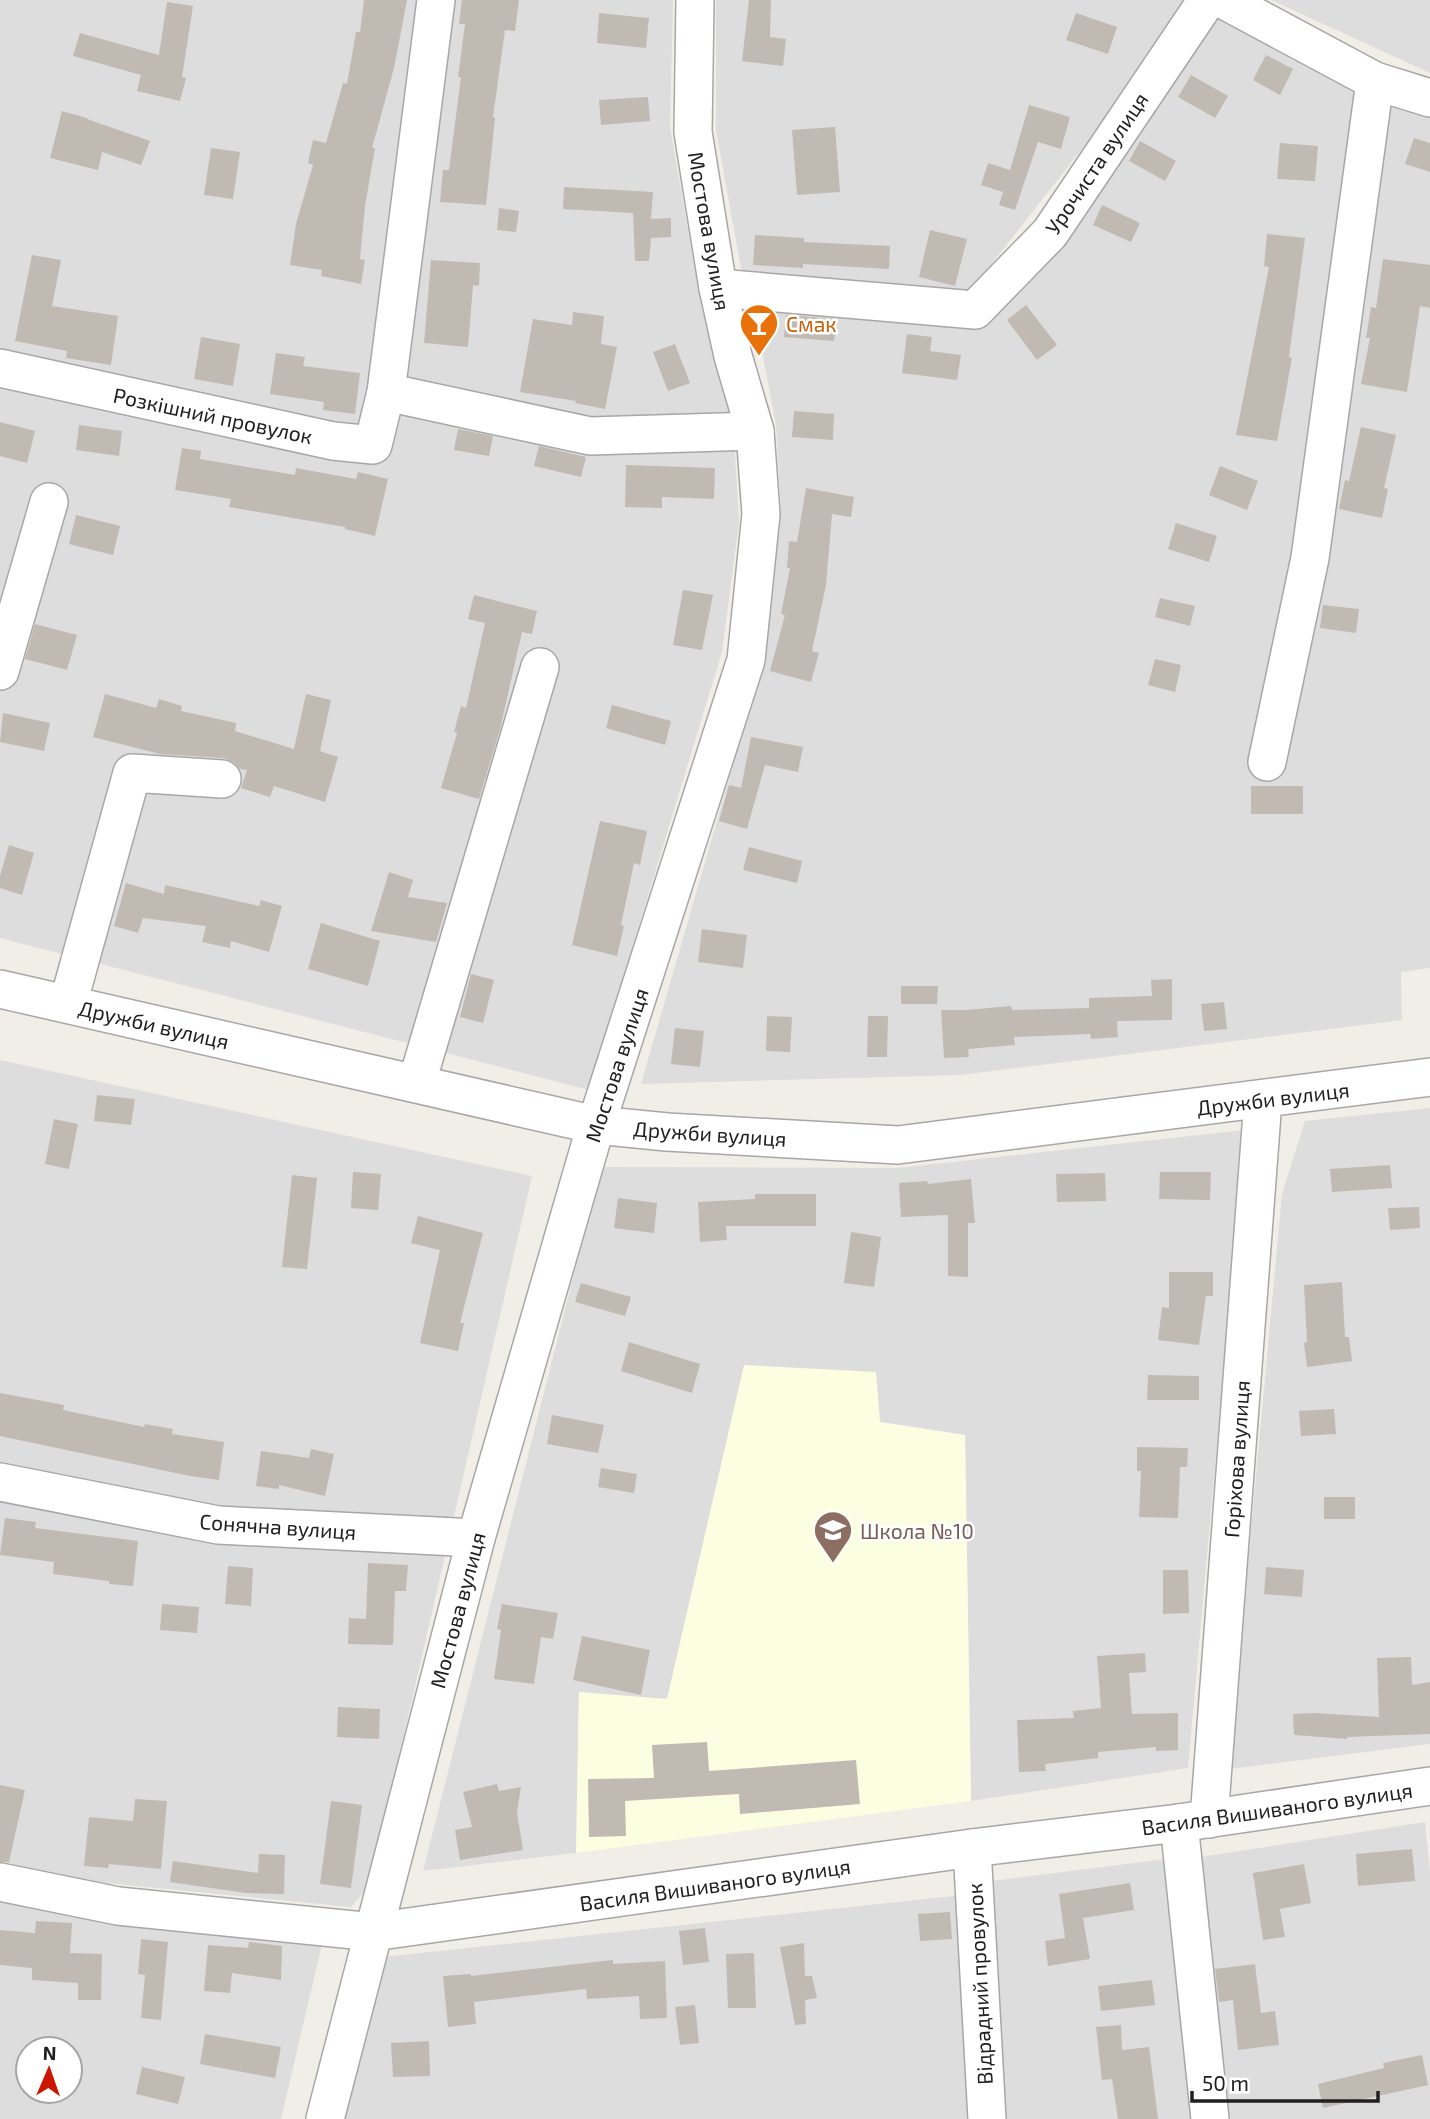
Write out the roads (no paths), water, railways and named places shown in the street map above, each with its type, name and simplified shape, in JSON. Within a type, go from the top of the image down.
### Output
[{"type":"street","name":"Розкішний провулок","points":[[0,368],[333,441],[373,445],[386,392],[436,0]]},
{"type":"street","name":"Мостова вулиця","points":[[325,2119],[476,1538],[596,1125],[746,660],[761,514],[755,431],[733,356],[718,288],[694,132],[695,0]]},
{"type":"street","name":"Урочиста вулиця","points":[[718,288],[975,310],[1050,233],[1207,0]]},
{"type":"street","points":[[1224,0],[1374,81],[1430,98]]},
{"type":"street","points":[[1267,762],[1310,558],[1374,81]]},
{"type":"street","points":[[386,392],[590,436],[755,431]]},
{"type":"street","points":[[0,671],[49,502]]},
{"type":"street","points":[[416,1082],[540,667]]},
{"type":"street","points":[[68,1004],[132,773],[222,779]]},
{"type":"street","name":"Дружби вулиця","points":[[0,989],[596,1125],[667,1132],[898,1145],[1430,1077]]},
{"type":"street","name":"Горіхова вулиця","points":[[1210,2119],[1194,1821],[1263,1100]]},
{"type":"street","name":"Сонячна вулиця","points":[[0,1482],[218,1525],[476,1538]]},
{"type":"street","name":"Василя Вишиваного вулиця","points":[[0,1882],[118,1906],[373,1931],[972,1848],[1194,1821],[1430,1786]]},
{"type":"street","name":"Відрадний провулок","points":[[972,1848],[987,2119]]},
{"type":"place","name":"Смак","points":[[759,357]]},
{"type":"place","name":"Школа №10","points":[[833,1564]]}]
